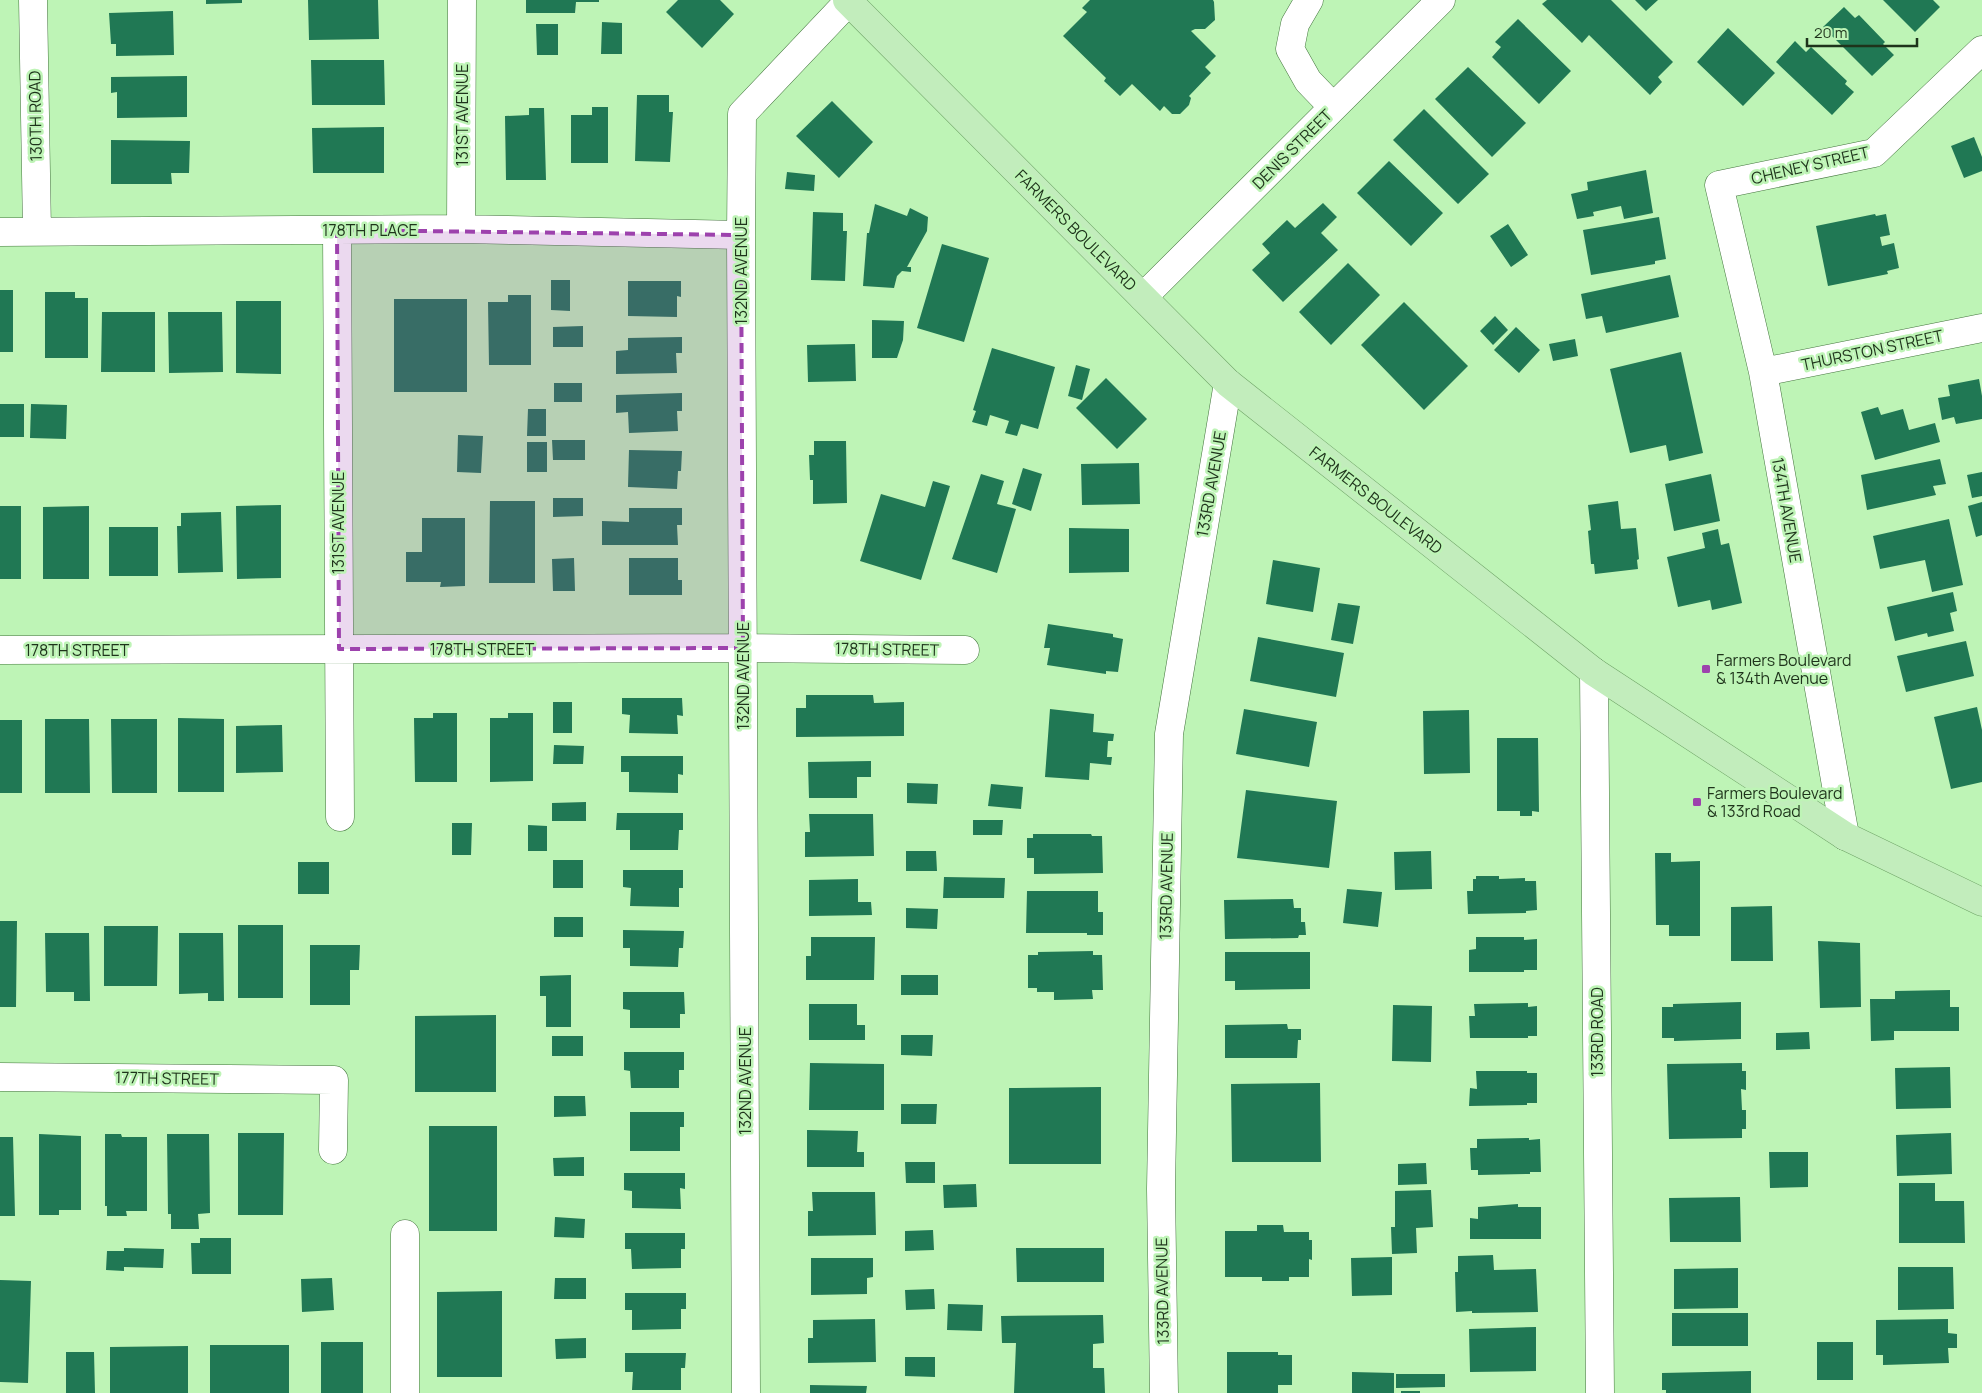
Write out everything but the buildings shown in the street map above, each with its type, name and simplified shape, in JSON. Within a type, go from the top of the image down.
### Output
[{"type":"main road","name":"FARMERS BOULEVARD","points":[[849,0],[1228,384],[1594,672],[1845,836],[1982,902]]},
{"type":"street","name":"130TH ROAD","points":[[33,0],[37,231]]},
{"type":"street","name":"131ST AVENUE","points":[[462,0],[462,229]]},
{"type":"street","name":"132ND AVENUE","points":[[746,1393],[742,114],[849,0]]},
{"type":"street","points":[[1309,0],[1296,24],[1290,49],[1308,81],[1334,107]]},
{"type":"street","name":"DENIS STREET","points":[[1143,297],[1441,0]]},
{"type":"street","name":"CHENEY STREET","points":[[1719,185],[1874,153],[1982,50]]},
{"type":"street","name":"134TH AVENUE","points":[[1719,185],[1762,372],[1845,836]]},
{"type":"street","name":"178TH PLACE","points":[[0,232],[462,229],[741,235]]},
{"type":"street","name":"131ST AVENUE","points":[[337,230],[340,816]]},
{"type":"street","name":"THURSTON STREET","points":[[1762,372],[1982,328]]},
{"type":"street","name":"133RD AVENUE","points":[[1164,1393],[1161,1190],[1169,734],[1228,384]]},
{"type":"street","name":"178TH STREET","points":[[0,650],[743,648],[965,650]]},
{"type":"street","name":"133RD ROAD","points":[[1594,672],[1600,1393]]},
{"type":"street","name":"177TH STREET","points":[[0,1077],[334,1080],[333,1150]]},
{"type":"street","points":[[405,1234],[405,1393]]},
{"type":"highlighted area","points":[[337,230],[741,235],[743,648],[339,649]]},
{"type":"place","name":"Farmers Boulevard & 134th Avenue","points":[[1706,669]]},
{"type":"place","name":"Farmers Boulevard & 133rd Road","points":[[1697,802]]}]
